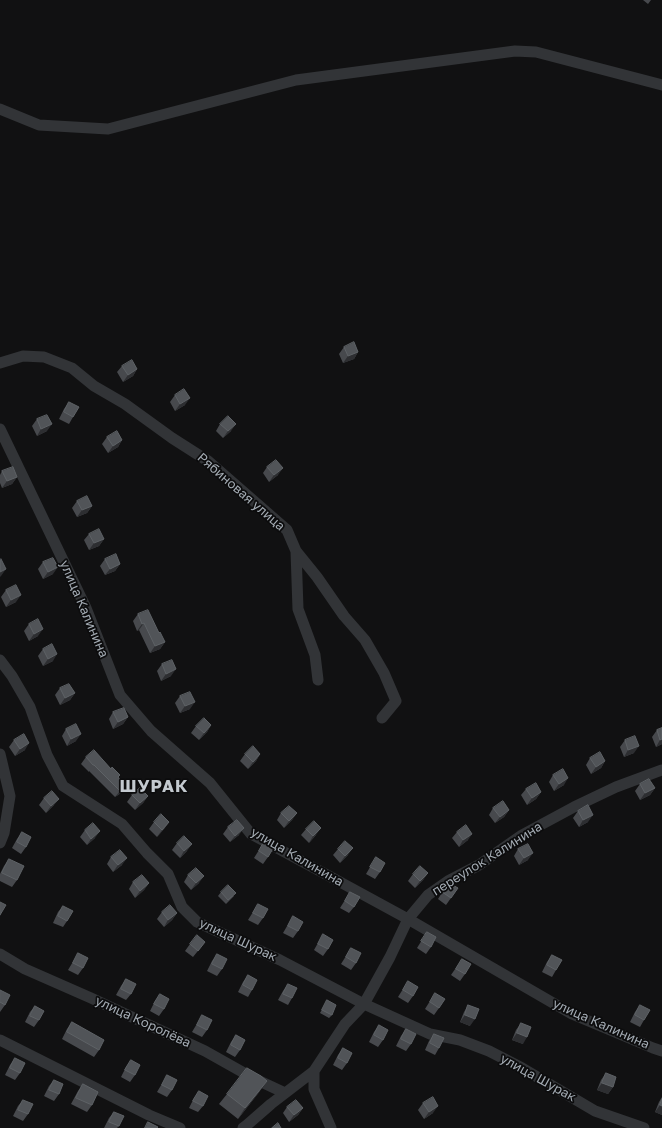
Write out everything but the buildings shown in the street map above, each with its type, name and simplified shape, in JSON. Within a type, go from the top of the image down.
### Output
[{"type":"street","points":[[0,109],[39,125],[108,129],[296,80],[515,51],[536,52],[662,85]]},
{"type":"street","name":"Рябиновая улица","points":[[0,363],[23,356],[44,358],[72,368],[94,386],[125,404],[172,438],[208,461],[287,530],[296,551],[317,577],[344,616],[365,640],[384,672],[396,701],[382,718]]},
{"type":"street","name":"улица Калинина","points":[[0,429],[86,608],[120,695],[151,731],[210,783],[250,834],[408,919],[572,1014],[662,1051]]},
{"type":"street","points":[[296,551],[298,609],[315,655],[318,680]]},
{"type":"street","name":"улица Шурак","points":[[0,660],[12,676],[30,707],[47,755],[63,786],[122,824],[147,853],[168,874],[182,907],[197,922],[280,960],[364,1004],[430,1034],[460,1040],[489,1051],[522,1068],[595,1111],[644,1128]]},
{"type":"street","points":[[0,754],[10,796],[4,834],[0,843]]},
{"type":"street","name":"переулок Калинина","points":[[364,1004],[390,957],[408,919],[428,896],[448,881],[479,866],[522,835],[574,807],[616,787],[662,770]]},
{"type":"street","name":"улица Королёва","points":[[0,954],[25,969],[205,1051],[253,1078],[285,1093]]},
{"type":"street","points":[[243,1128],[270,1104],[314,1071],[346,1024],[364,1004]]},
{"type":"street","points":[[0,1040],[149,1115],[180,1128]]},
{"type":"street","points":[[314,1071],[314,1089],[331,1128]]},
{"type":"district","name":"ШУРАК","points":[[154,787]]}]
